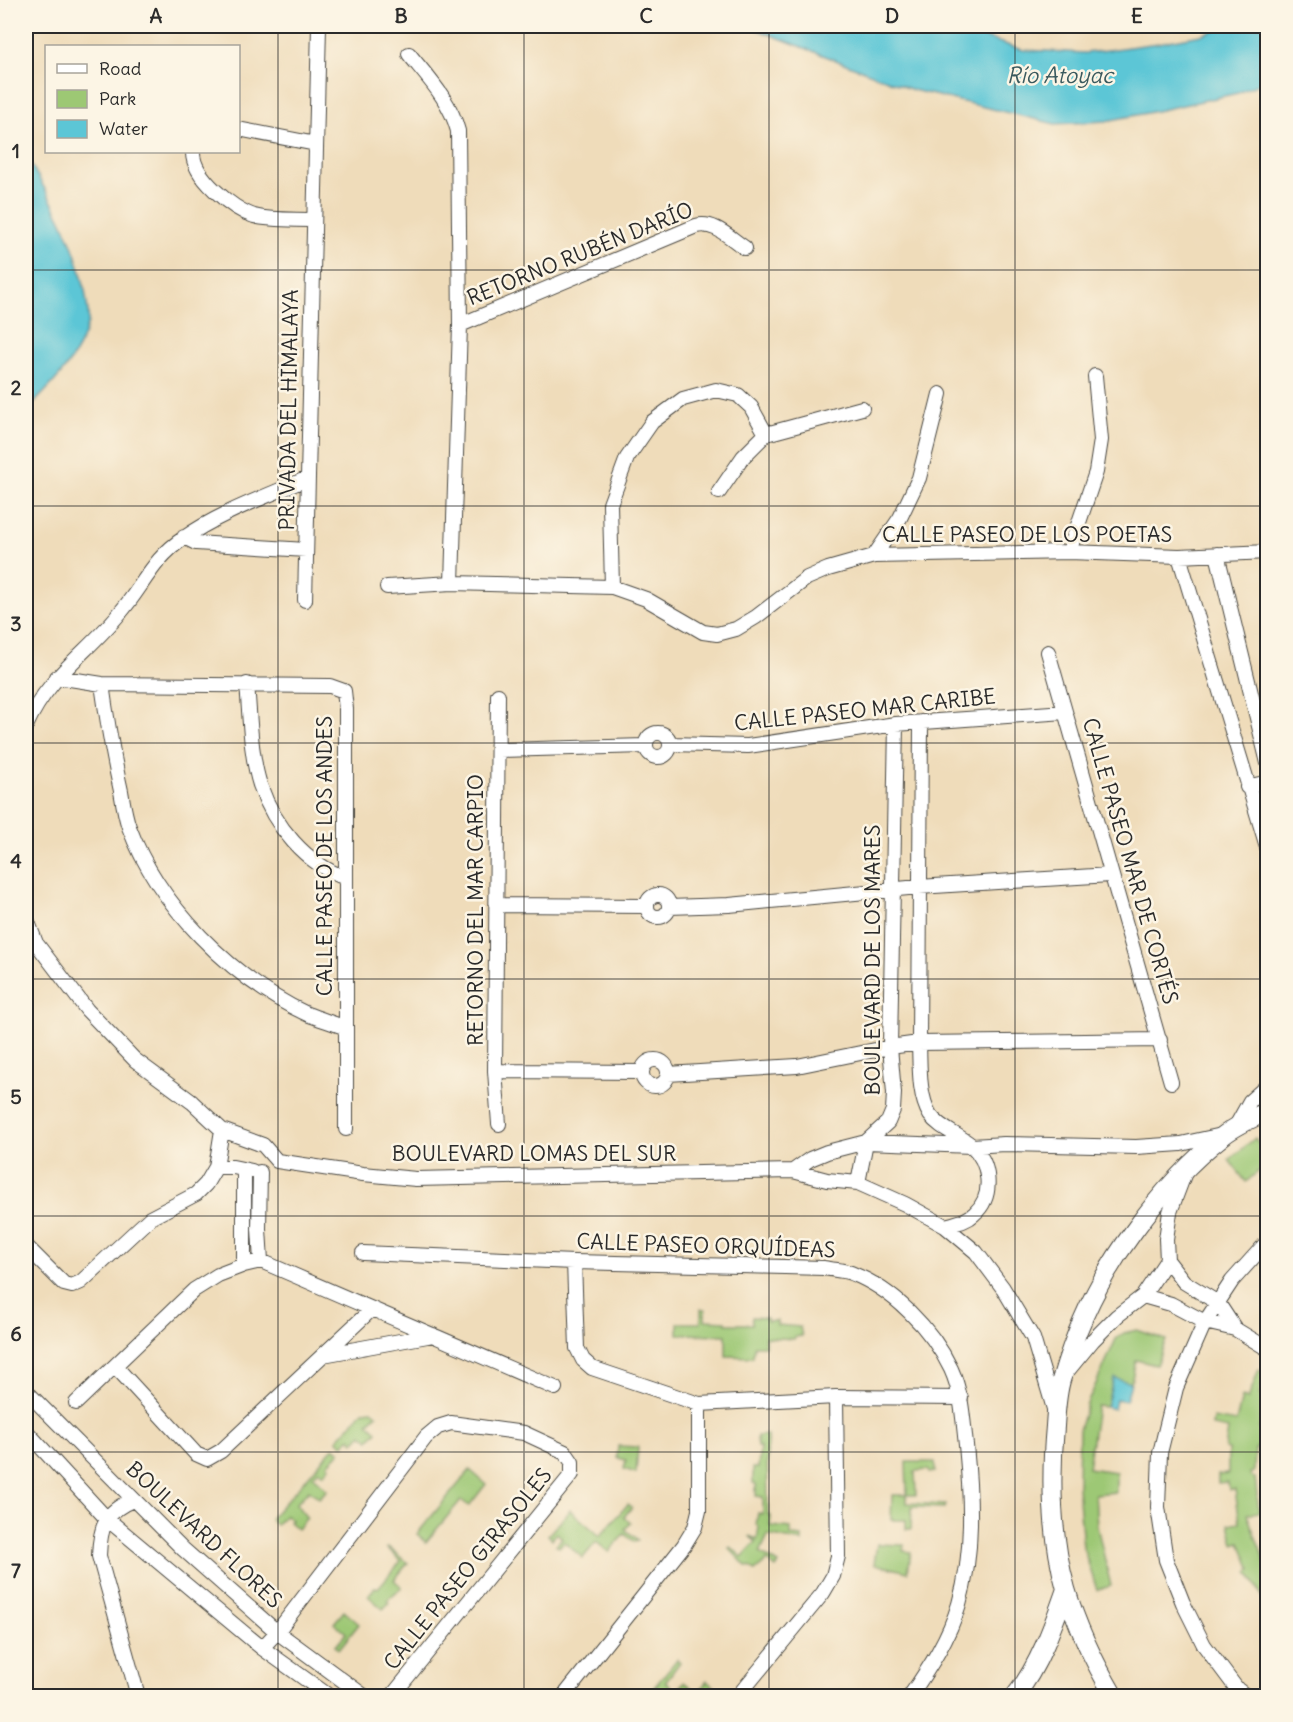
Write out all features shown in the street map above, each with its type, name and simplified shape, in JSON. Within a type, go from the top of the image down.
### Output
[{"type":"street","name":"PRIVADA DEL HIMALAYA","points":[[305,600],[319,26]]},
{"type":"street","name":"RETORNO RUBÉN DARÍO","points":[[409,54],[443,97],[454,115],[458,131],[460,325],[452,583]]},
{"type":"street","points":[[240,129],[316,144]]},
{"type":"street","points":[[193,153],[202,177],[218,194],[245,211],[268,218],[314,220]]},
{"type":"street","name":"RETORNO RUBÉN DARÍO","points":[[460,325],[696,226],[711,225],[745,248]]},
{"type":"street","points":[[1070,552],[1096,472],[1101,440],[1095,376]]},
{"type":"street","points":[[612,587],[610,504],[627,458],[652,422],[683,399],[716,390],[738,395],[751,407],[766,434]]},
{"type":"street","points":[[874,556],[900,518],[919,478],[940,394]]},
{"type":"street","points":[[719,492],[742,457],[766,434],[862,408]]},
{"type":"street","points":[[26,726],[32,713],[57,677],[117,617],[133,598],[162,554],[184,537],[206,525],[308,478]]},
{"type":"street","points":[[184,537],[196,543],[306,550]]},
{"type":"street","name":"CALLE PASEO DE LOS POETAS","points":[[387,587],[452,583],[612,587],[646,598],[703,632],[717,634],[736,629],[756,617],[807,578],[828,569],[874,556],[1070,552],[1179,556],[1268,552]]},
{"type":"street","points":[[1217,554],[1262,747],[1268,763]]},
{"type":"street","points":[[1179,556],[1239,753],[1247,787],[1268,850]]},
{"type":"street","name":"CALLE PASEO MAR DE CORTÉS","points":[[1048,652],[1171,1082]]},
{"type":"street","name":"CALLE PASEO DE LOS ANDES","points":[[57,677],[102,684],[330,686],[344,691],[346,709],[346,1129]]},
{"type":"street","points":[[102,684],[112,751],[128,825],[142,857],[158,884],[194,929],[230,964],[272,994],[307,1014],[346,1028]]},
{"type":"street","points":[[247,684],[252,746],[260,785],[270,806],[296,846],[315,863],[331,873],[346,878]]},
{"type":"street","name":"RETORNO DEL MAR CARPIO","points":[[498,695],[495,1071],[499,1124]]},
{"type":"street","name":"CALLE PASEO MAR CARIBE","points":[[498,750],[645,746],[649,754],[658,757],[667,753],[670,744],[748,746],[896,724],[1065,712]]},
{"type":"street","points":[[921,722],[919,887],[921,1079],[926,1106],[931,1115],[937,1123],[972,1146],[985,1166],[988,1185],[986,1196],[974,1214],[962,1222],[945,1226]]},
{"type":"street","name":"BOULEVARD DE LOS MARES","points":[[866,1142],[888,1122],[893,1110],[894,1093],[890,1047],[896,724]]},
{"type":"street","points":[[1239,753],[1262,747]]},
{"type":"street","points":[[1247,787],[1268,782]]},
{"type":"street","points":[[498,905],[647,906],[650,914],[658,917],[666,914],[669,907],[729,905],[919,887],[1110,875]]},
{"type":"street","points":[[26,917],[36,943],[87,1010],[135,1060],[192,1102],[222,1130],[263,1145],[277,1161],[260,1172],[233,1167],[216,1167]]},
{"type":"street","points":[[495,1071],[641,1072],[643,1080],[649,1085],[657,1086],[664,1082],[668,1074],[797,1066],[919,1043],[1160,1040]]},
{"type":"street","points":[[1114,1696],[1090,1654],[1066,1589],[1058,1551],[1053,1511],[1052,1464],[1061,1378],[1083,1319],[1114,1258],[1154,1202],[1185,1170],[1230,1131],[1250,1101],[1268,1085]]},
{"type":"street","points":[[793,1171],[810,1159],[827,1152],[866,1142],[972,1146],[1004,1144],[1136,1147],[1181,1144],[1230,1131],[1268,1111]]},
{"type":"street","points":[[26,1245],[64,1284],[72,1287],[81,1282],[150,1218],[196,1194],[206,1184],[216,1167],[222,1130]]},
{"type":"street","points":[[858,1183],[866,1142]]},
{"type":"street","name":"BOULEVARD LOMAS DEL SUR","points":[[277,1161],[363,1174],[416,1179],[793,1171],[827,1180],[858,1183],[905,1204],[945,1226],[976,1252],[1003,1288],[1033,1338],[1056,1416]]},
{"type":"street","points":[[244,1170],[244,1265]]},
{"type":"street","points":[[1185,1170],[1170,1212],[1166,1239],[1167,1260],[1184,1282],[1218,1303],[1235,1329]]},
{"type":"street","points":[[260,1172],[261,1261]]},
{"type":"street","points":[[1246,1696],[1204,1645],[1183,1603],[1166,1560],[1158,1507],[1160,1453],[1176,1388],[1205,1322],[1232,1281],[1268,1241]]},
{"type":"street","name":"CALLE PASEO ORQUÍDEAS","points":[[363,1253],[574,1262],[824,1268],[850,1272],[882,1289],[908,1311],[931,1336],[951,1369],[962,1398],[970,1487],[968,1560],[959,1604],[940,1653],[910,1696]]},
{"type":"street","points":[[1061,1378],[1117,1316],[1143,1296],[1167,1260]]},
{"type":"street","points":[[76,1403],[194,1290],[218,1275],[261,1261],[555,1388]]},
{"type":"street","points":[[574,1262],[578,1348],[583,1359],[592,1368],[699,1404],[836,1397],[962,1398]]},
{"type":"street","points":[[1143,1296],[1171,1304],[1205,1322],[1235,1329],[1268,1349]]},
{"type":"street","points":[[114,1366],[196,1454],[207,1459],[221,1451],[372,1309]]},
{"type":"street","points":[[323,1355],[433,1335]]},
{"type":"street","name":"BOULEVARD FLORES","points":[[26,1391],[183,1549],[277,1632],[364,1696]]},
{"type":"street","points":[[738,1696],[823,1593],[833,1576],[838,1556],[836,1397]]},
{"type":"street","points":[[26,1413],[36,1403]]},
{"type":"street","points":[[564,1696],[684,1545],[695,1527],[699,1510],[699,1404]]},
{"type":"street","name":"CALLE PASEO GIRASOLES","points":[[262,1648],[277,1632],[426,1437],[438,1427],[451,1423],[524,1433],[565,1452],[572,1462],[572,1474],[392,1696]]},
{"type":"street","points":[[26,1431],[106,1518],[262,1648],[329,1696]]},
{"type":"street","points":[[133,1500],[118,1506],[106,1518],[99,1538],[99,1556],[138,1696]]},
{"type":"street","points":[[1015,1696],[1027,1681],[1053,1625],[1066,1589]]},
{"type":"green space","points":[[1255,1138],[1267,1154],[1267,1164],[1246,1182],[1229,1160]]},
{"type":"green space","points":[[701,1309],[705,1309],[705,1320],[726,1321],[726,1324],[752,1324],[752,1317],[767,1318],[767,1321],[777,1321],[777,1325],[800,1327],[802,1336],[794,1339],[765,1337],[765,1346],[754,1346],[753,1357],[726,1356],[726,1335],[678,1334],[678,1323],[701,1323]]},
{"type":"green space","points":[[1137,1330],[1166,1340],[1156,1365],[1136,1360],[1131,1383],[1114,1379],[1106,1407],[1097,1406],[1088,1468],[1116,1472],[1116,1492],[1095,1494],[1097,1526],[1111,1586],[1097,1590],[1083,1547],[1078,1487],[1079,1430],[1087,1404],[1116,1339],[1124,1333]]},
{"type":"green space","points":[[1259,1369],[1266,1375],[1259,1394],[1267,1400],[1267,1411],[1264,1410],[1259,1429],[1261,1430],[1257,1449],[1255,1449],[1254,1472],[1250,1473],[1251,1477],[1255,1478],[1259,1512],[1247,1514],[1267,1567],[1267,1598],[1264,1599],[1248,1572],[1251,1570],[1240,1542],[1234,1544],[1229,1524],[1240,1522],[1235,1490],[1229,1490],[1228,1482],[1218,1483],[1218,1475],[1228,1474],[1228,1450],[1225,1449],[1228,1429],[1212,1426],[1213,1418],[1236,1422],[1242,1397],[1248,1399]]},
{"type":"green space","points":[[372,1410],[377,1414],[368,1423],[377,1431],[369,1440],[362,1434],[354,1442],[350,1438],[343,1445],[337,1440],[363,1411]]},
{"type":"green space","points":[[767,1435],[770,1526],[791,1528],[791,1536],[802,1537],[802,1542],[768,1535],[760,1553],[779,1564],[776,1568],[767,1561],[755,1571],[747,1567],[729,1548],[731,1547],[742,1557],[756,1542],[749,1536],[757,1539],[759,1527],[756,1525],[758,1513],[763,1514],[763,1497],[756,1496],[753,1468],[758,1468],[760,1447],[757,1447],[757,1436]]},
{"type":"green space","points":[[618,1446],[638,1447],[636,1473],[624,1469],[626,1460],[617,1458]]},
{"type":"green space","points":[[334,1447],[340,1452],[328,1464],[330,1467],[324,1474],[319,1470],[313,1476],[327,1490],[319,1498],[309,1490],[296,1504],[307,1518],[297,1529],[289,1522],[291,1520],[286,1515],[276,1525],[270,1519]]},
{"type":"green space","points":[[906,1462],[935,1462],[935,1472],[915,1471],[916,1495],[907,1495]]},
{"type":"green space","points":[[470,1470],[486,1484],[469,1506],[461,1500],[426,1542],[417,1534]]},
{"type":"green space","points":[[892,1495],[907,1495],[907,1503],[946,1505],[945,1508],[912,1507],[911,1529],[906,1529],[906,1520],[891,1520]]},
{"type":"green space","points":[[628,1504],[632,1507],[624,1517],[631,1523],[625,1529],[638,1540],[635,1542],[624,1534],[609,1552],[596,1542],[583,1558],[564,1542],[559,1547],[556,1545],[562,1538],[557,1533],[552,1539],[548,1535],[570,1510],[600,1536]]},
{"type":"green space","points":[[877,1544],[904,1545],[903,1551],[911,1552],[908,1572],[874,1564]]},
{"type":"green space","points":[[388,1547],[408,1563],[394,1580],[402,1587],[387,1600],[389,1603],[383,1609],[368,1596],[401,1561]]},
{"type":"green space","points":[[344,1611],[359,1624],[339,1649],[335,1646],[346,1633],[334,1623]]},
{"type":"green space","points":[[677,1659],[680,1662],[665,1682],[676,1691],[684,1682],[698,1693],[707,1681],[714,1687],[707,1696],[664,1696],[660,1694],[647,1696]]},
{"type":"water","name":"Río Atoyac","points":[[748,26],[949,26],[1023,50],[1086,53],[1201,35],[1227,26],[1267,26],[1267,80],[1238,93],[1147,113],[1106,121],[1055,124],[913,90]]},
{"type":"water","points":[[26,156],[56,209],[72,246],[84,284],[88,322],[71,360],[55,381],[26,411]]},
{"type":"water","points":[[1114,1378],[1131,1383],[1126,1401],[1116,1399],[1114,1409],[1106,1407]]}]
